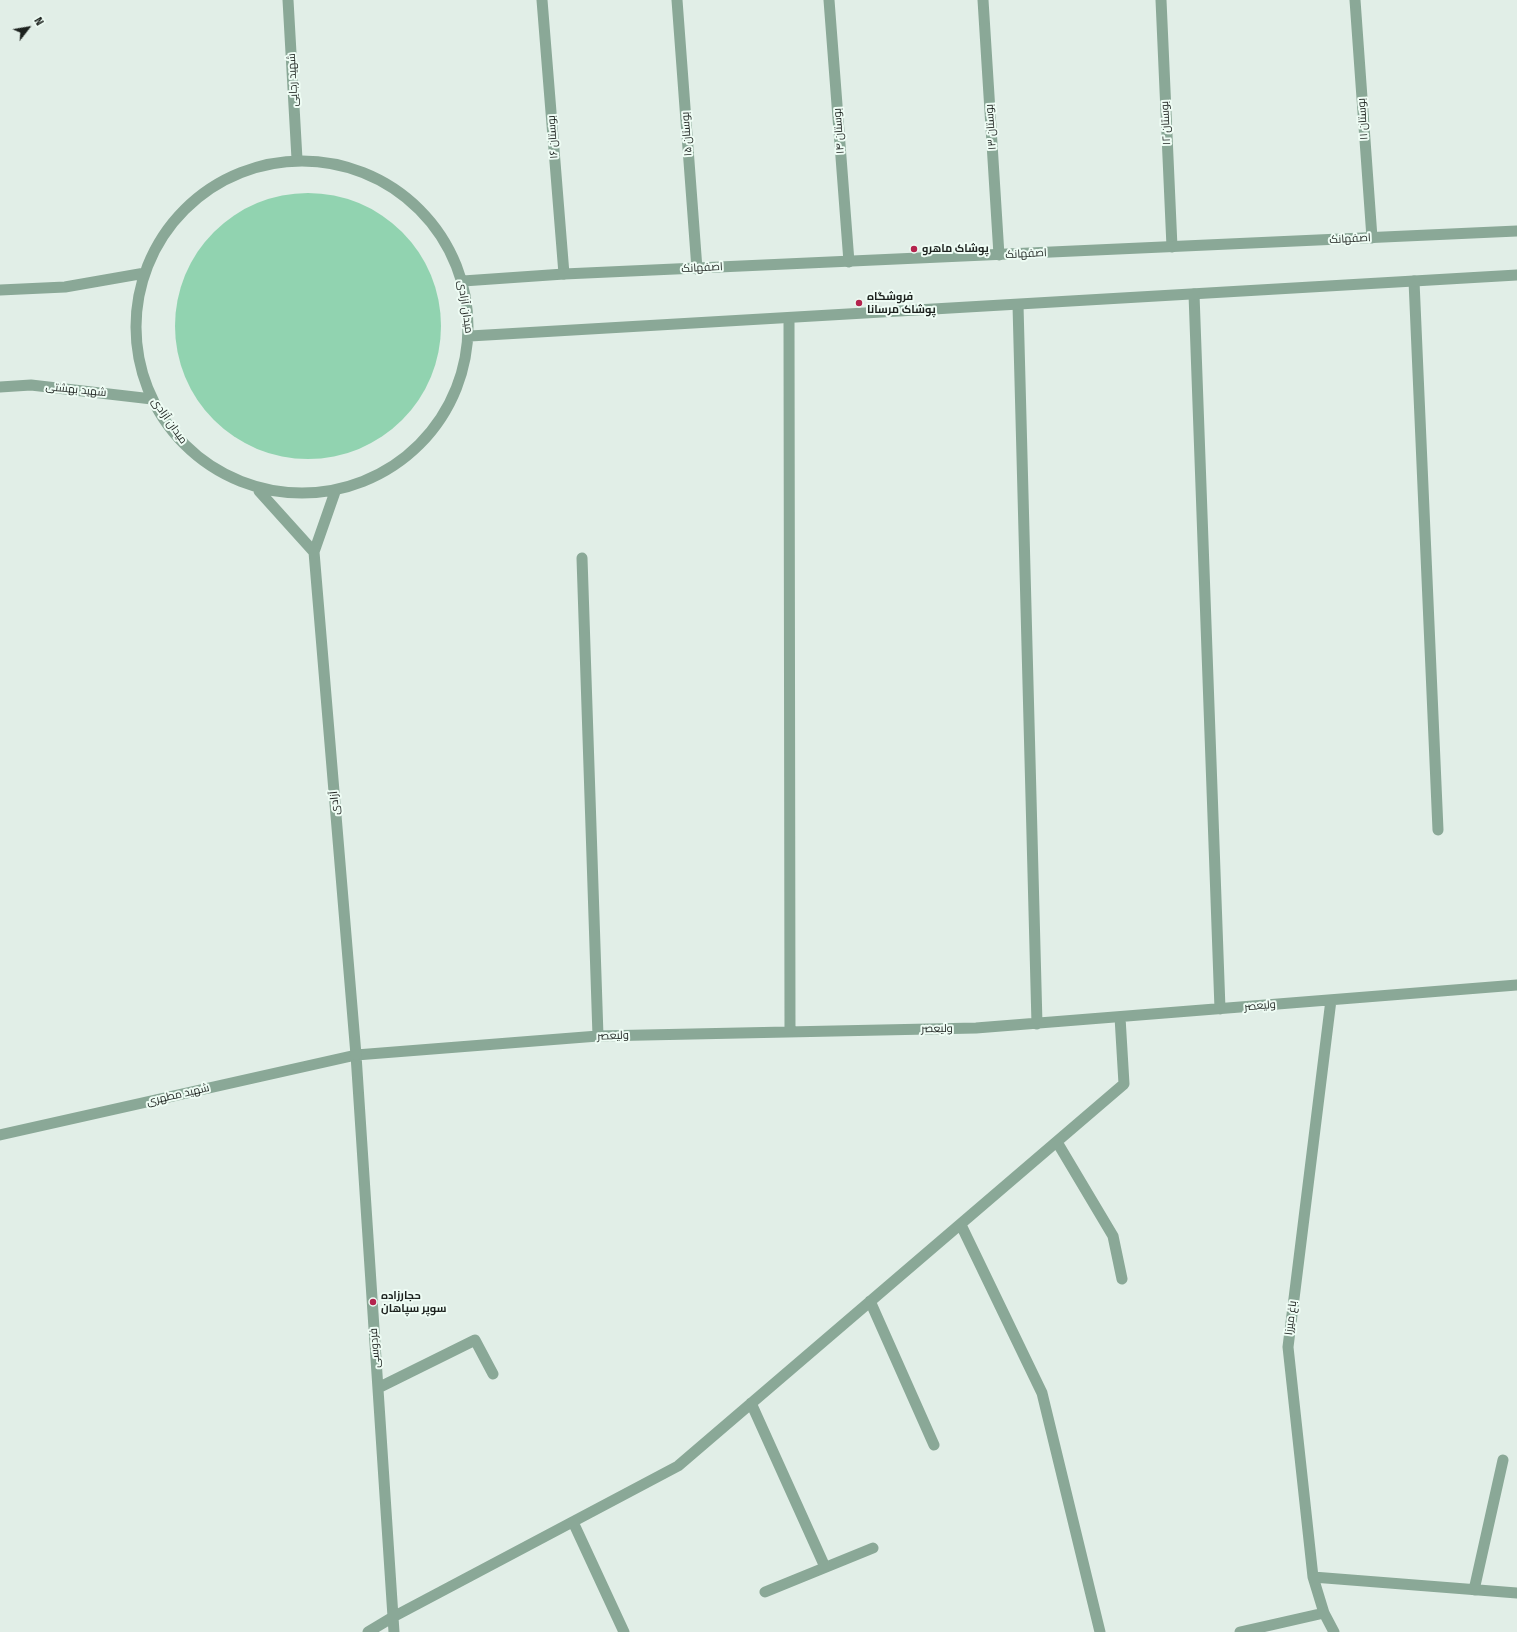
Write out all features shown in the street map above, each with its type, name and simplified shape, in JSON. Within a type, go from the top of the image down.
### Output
[{"type":"street","name":"شهید رجایی","points":[[288,0],[297,159]]},
{"type":"street","name":"بوستان ۱۶","points":[[542,0],[564,274]]},
{"type":"street","name":"بوستان ۱۵","points":[[677,0],[697,269]]},
{"type":"street","name":"بوستان ۱۴","points":[[829,0],[849,262]]},
{"type":"street","name":"بوستان ۱۳","points":[[983,0],[999,255]]},
{"type":"street","name":"بوستان ۱۲","points":[[1161,0],[1172,247]]},
{"type":"street","name":"بوستان ۱۱","points":[[1355,0],[1372,238]]},
{"type":"street","name":"میدان آزادی","points":[[297,159],[352,167],[401,192],[440,232],[463,281],[470,336],[458,390],[429,437],[387,472],[335,492],[286,494],[259,491],[225,476],[183,444],[152,399],[136,345],[138,306],[145,273],[159,239],[195,198],[243,170],[297,159]]},
{"type":"street","name":"اصفهانک","points":[[463,281],[564,274],[1517,231]]},
{"type":"street","points":[[0,290],[66,287],[145,273]]},
{"type":"street","points":[[470,336],[1517,275]]},
{"type":"street","points":[[1414,281],[1438,830]]},
{"type":"street","points":[[1194,294],[1220,1009]]},
{"type":"street","points":[[1018,305],[1037,1024]]},
{"type":"street","points":[[789,318],[790,1032]]},
{"type":"street","name":"شهید بهشتی","points":[[0,387],[31,385],[152,399]]},
{"type":"street","points":[[259,491],[314,552],[335,492]]},
{"type":"street","name":"آزادی","points":[[314,552],[356,1055]]},
{"type":"street","points":[[582,558],[598,1036]]},
{"type":"street","name":"ولیعصر","points":[[356,1055],[598,1036],[976,1028],[1517,985]]},
{"type":"street","name":"باغ میرزا","points":[[1331,1000],[1288,1347],[1313,1577],[1324,1613],[1334,1632]]},
{"type":"street","points":[[368,1632],[393,1617],[678,1466],[1124,1084],[1120,1017]]},
{"type":"street","name":"شهید مطهری","points":[[0,1135],[356,1055]]},
{"type":"street","name":"فردوسی","points":[[356,1055],[394,1632]]},
{"type":"street","points":[[1057,1142],[1113,1236],[1122,1279]]},
{"type":"street","points":[[961,1224],[1042,1393],[1100,1632]]},
{"type":"street","points":[[870,1301],[934,1445]]},
{"type":"street","points":[[378,1388],[476,1340],[493,1374]]},
{"type":"street","points":[[751,1403],[825,1567]]},
{"type":"street","points":[[1474,1590],[1502,1460]]},
{"type":"street","points":[[573,1522],[624,1632]]},
{"type":"street","points":[[765,1592],[874,1548]]},
{"type":"street","points":[[1313,1577],[1517,1593]]},
{"type":"street","points":[[1240,1632],[1324,1613]]},
{"type":"green space","points":[[295,193],[321,193],[347,198],[371,208],[393,223],[411,241],[426,263],[436,287],[441,313],[441,339],[436,365],[426,389],[411,411],[393,429],[371,444],[347,454],[321,459],[295,459],[269,454],[245,444],[223,429],[205,411],[190,389],[180,365],[175,339],[175,313],[180,287],[190,263],[205,241],[223,223],[245,208],[269,198]]},
{"type":"place","name":"پوشاک ماهرو","points":[[914,249]]},
{"type":"place","name":"فروشگاه پوشاک مرسانا","points":[[859,303]]},
{"type":"place","name":"حجارزاده سوپر سپاهان","points":[[373,1302]]}]
